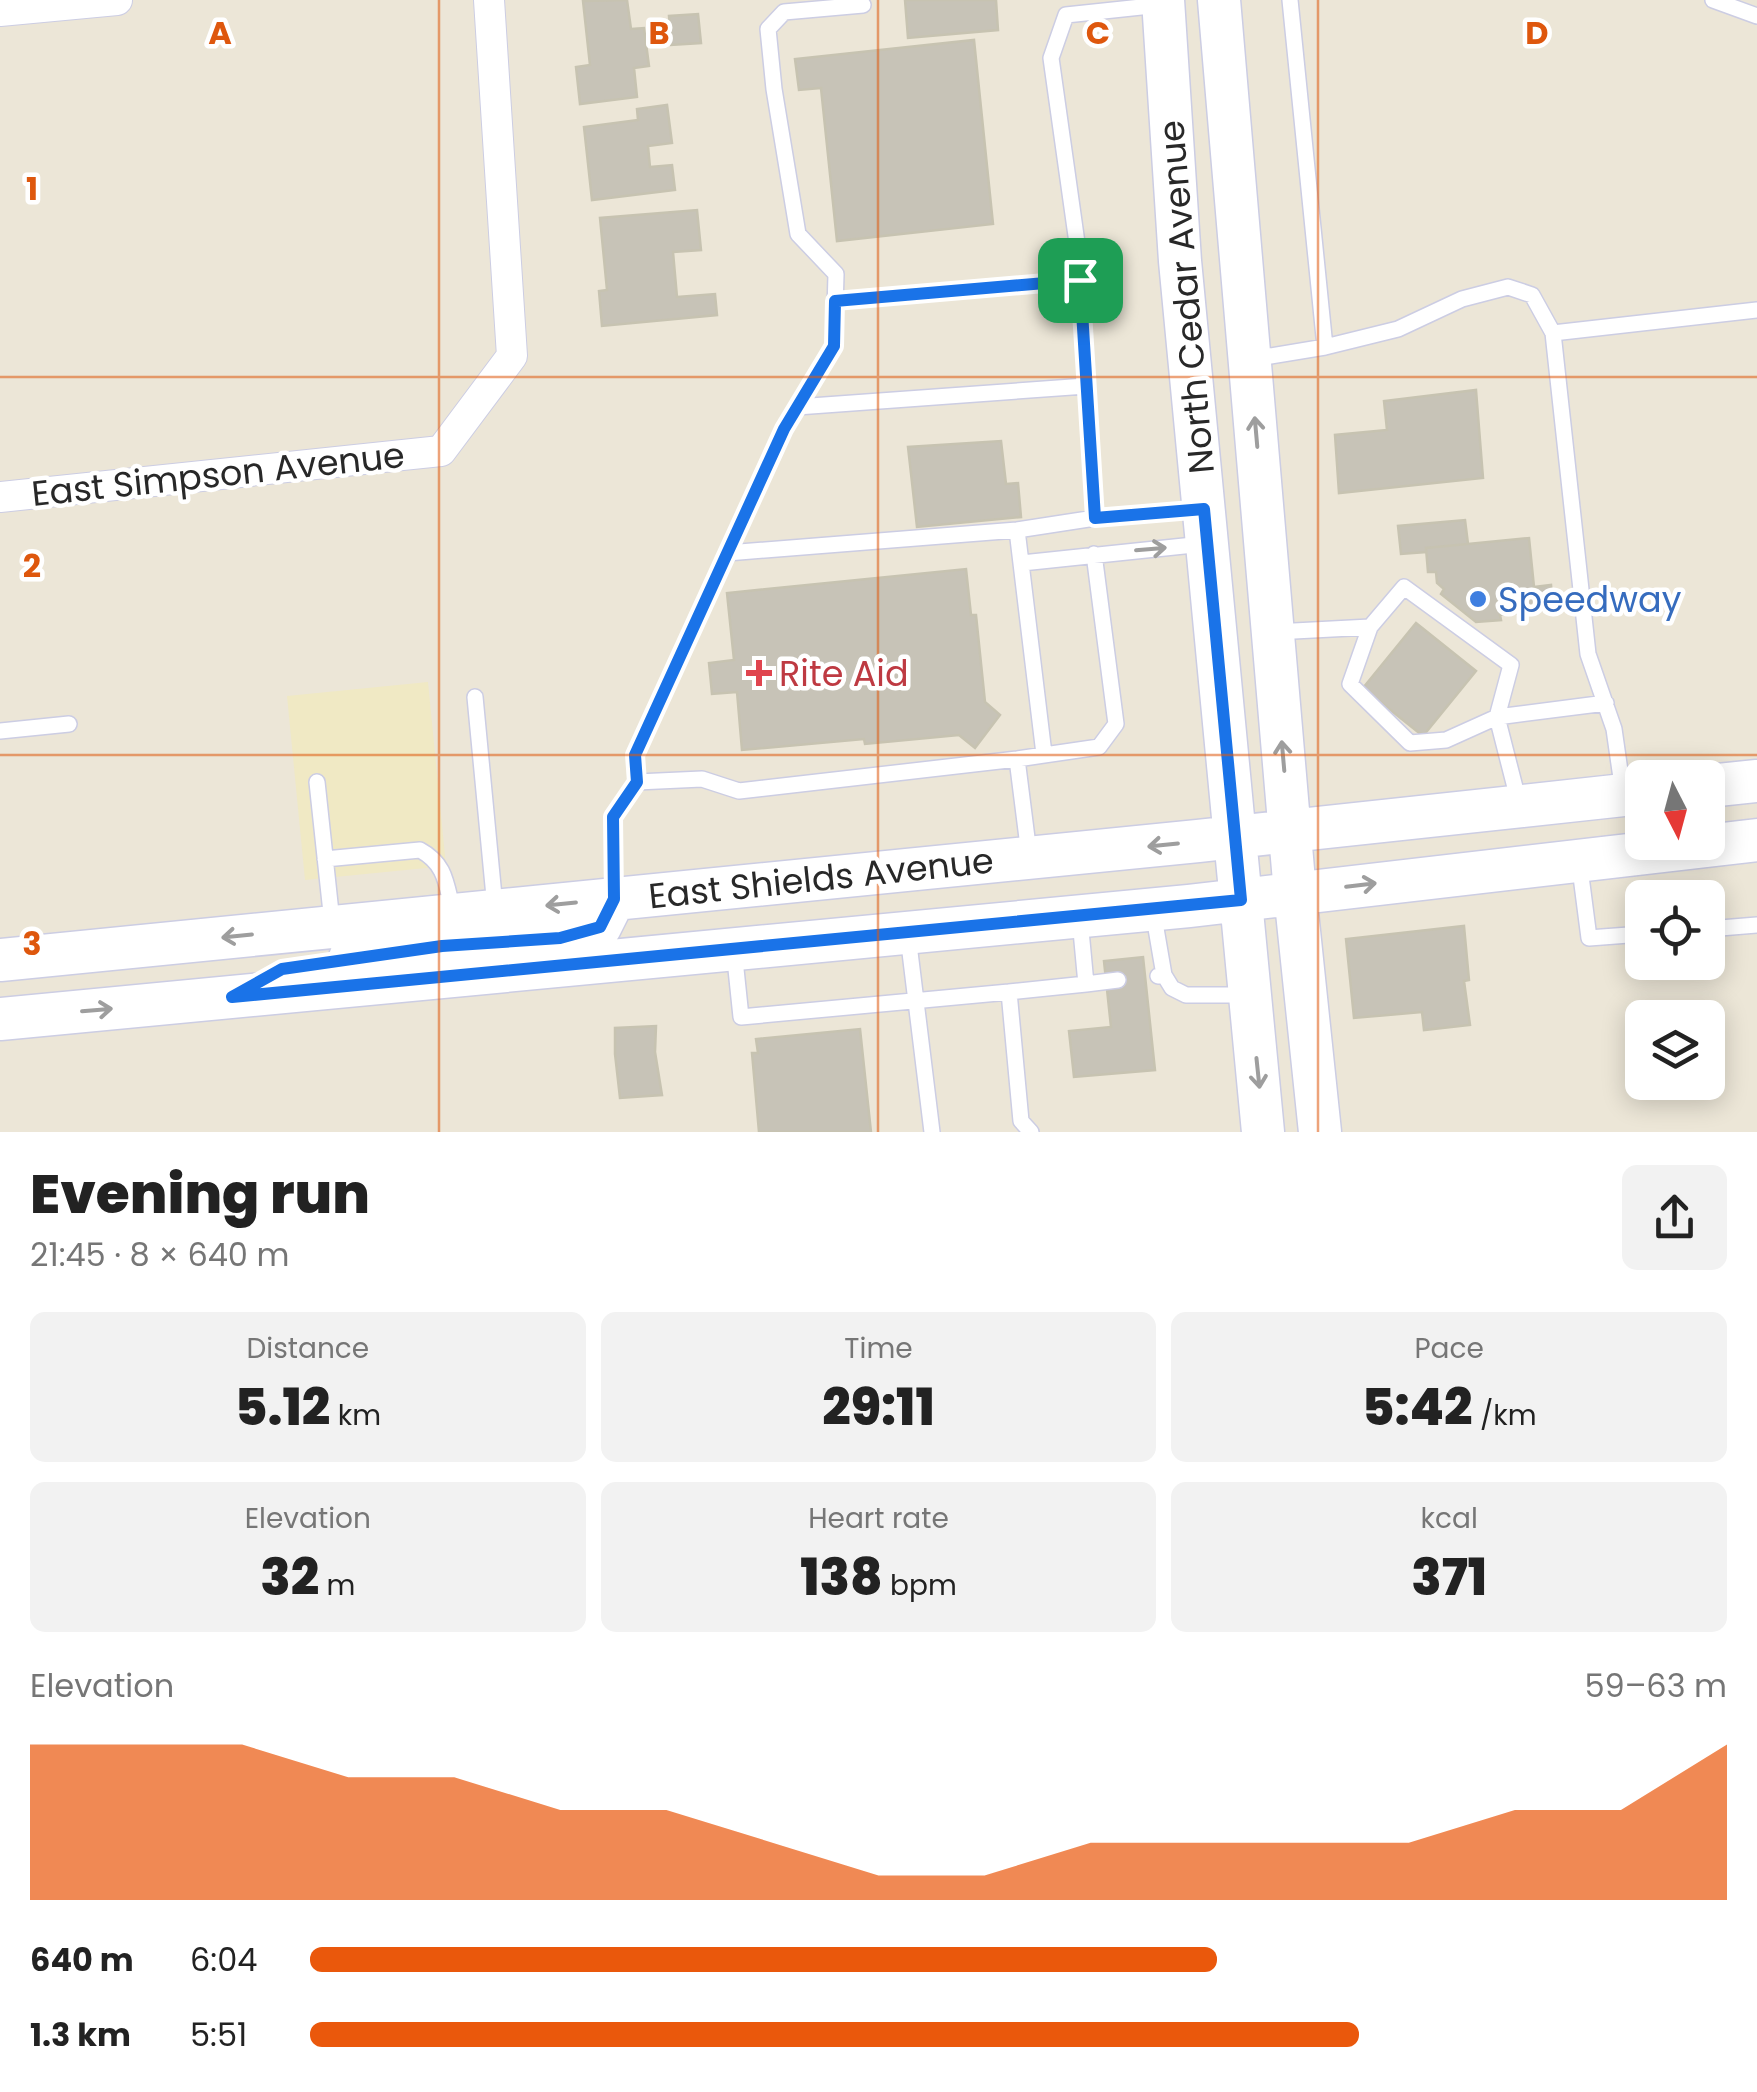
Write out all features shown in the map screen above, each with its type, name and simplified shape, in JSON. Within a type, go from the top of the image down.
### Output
[{"type":"main road","name":"North Cedar Avenue","points":[[1220,0],[1295,894],[1320,1132]]},
{"type":"main road","name":"North Cedar Avenue","points":[[1164,2],[1180,261],[1264,1132]]},
{"type":"main road","points":[[1175,184],[1194,206],[1205,236],[1210,323],[1219,346],[1228,356],[1250,360]]},
{"type":"main road","points":[[1725,784],[1757,781]]},
{"type":"main road","name":"East Shields Avenue","points":[[0,960],[1235,838],[1625,795]]},
{"type":"main road","name":"East Shields Avenue","points":[[0,1020],[1241,900],[1757,840]]},
{"type":"main road","points":[[232,997],[282,969],[442,946],[560,938],[600,927],[614,899]]},
{"type":"street","points":[[0,11],[116,0]]},
{"type":"street","name":"East Simpson Avenue","points":[[0,497],[441,451],[512,356],[490,0]]},
{"type":"lane","points":[[1290,0],[1325,347]]},
{"type":"lane","points":[[1713,0],[1757,16]]},
{"type":"lane","points":[[1095,518],[1078,250],[1051,58],[1066,14],[1164,2]]},
{"type":"lane","points":[[614,899],[613,817],[637,782],[635,755],[784,429],[834,346],[836,274],[798,234],[768,29],[795,6],[864,5]]},
{"type":"lane","points":[[835,301],[1080,280]]},
{"type":"lane","points":[[1250,360],[1398,329],[1462,299],[1508,286],[1532,295],[1554,333],[1588,654],[1625,767]]},
{"type":"lane","points":[[1554,333],[1757,310]]},
{"type":"lane","points":[[798,407],[1086,386]]},
{"type":"lane","points":[[727,553],[1017,530],[1095,518],[1205,526]]},
{"type":"lane","points":[[1022,563],[1094,554],[1205,526]]},
{"type":"lane","points":[[1017,530],[1044,754]]},
{"type":"lane","points":[[637,782],[702,780],[739,791],[1099,747],[1116,724],[1094,554]]},
{"type":"lane","points":[[1520,807],[1497,717],[1511,665],[1404,587],[1370,628],[1350,684],[1410,743],[1446,740],[1497,717],[1606,703]]},
{"type":"lane","points":[[1273,632],[1370,628]]},
{"type":"lane","points":[[474,913],[476,697]]},
{"type":"lane","points":[[0,731],[69,724]]},
{"type":"lane","points":[[1017,759],[1029,858]]},
{"type":"lane","points":[[317,782],[332,927]]},
{"type":"lane","points":[[325,860],[420,850],[433,857],[474,913]]},
{"type":"lane","points":[[1579,860],[1589,938],[1625,935]]},
{"type":"lane","points":[[1153,909],[1160,975],[1172,988],[1186,995],[1250,994]]},
{"type":"lane","points":[[1080,916],[1086,984]]},
{"type":"lane","points":[[1725,928],[1757,925]]},
{"type":"lane","points":[[907,932],[932,1132]]},
{"type":"lane","points":[[734,949],[740,1018],[1118,980]]},
{"type":"lane","points":[[1009,992],[1022,1121],[1030,1132]]},
{"type":"shaded area","points":[[428,682],[446,866],[305,880],[287,696]]},
{"type":"building","points":[[627,0],[631,29],[644,28],[649,66],[634,68],[637,97],[580,104],[576,67],[590,65],[583,1]]},
{"type":"building","points":[[905,0],[996,0],[998,30],[908,38]]},
{"type":"building","points":[[698,14],[701,43],[671,45],[669,16]]},
{"type":"building","points":[[974,40],[993,224],[837,241],[821,88],[799,90],[795,59]]},
{"type":"building","points":[[667,105],[672,143],[648,146],[650,167],[672,165],[675,190],[592,200],[584,127],[638,120],[637,109]]},
{"type":"building","points":[[697,210],[701,250],[673,252],[677,297],[715,294],[717,315],[602,326],[599,291],[607,290],[600,218]]},
{"type":"building","points":[[1476,390],[1483,478],[1339,493],[1335,435],[1387,430],[1384,401]]},
{"type":"building","points":[[1001,441],[1006,484],[1018,483],[1021,517],[917,527],[908,447]]},
{"type":"building","points":[[1465,520],[1468,544],[1401,554],[1398,526]]},
{"type":"building","points":[[1529,538],[1534,587],[1551,585],[1553,609],[1476,622],[1441,594],[1444,589],[1437,583],[1436,572],[1428,572],[1426,548]]},
{"type":"building","name":"Rite Aid","points":[[966,569],[971,615],[976,615],[985,702],[1000,715],[975,748],[959,735],[742,750],[737,692],[712,694],[709,663],[734,660],[727,593]]},
{"type":"building","points":[[1416,623],[1476,671],[1423,736],[1363,688]]},
{"type":"building","points":[[1464,926],[1469,980],[1464,981],[1470,1025],[1424,1030],[1422,1012],[1354,1018],[1346,939]]},
{"type":"building","points":[[1143,957],[1155,1070],[1074,1077],[1069,1031],[1111,1027],[1104,961]]},
{"type":"building","points":[[656,1026],[655,1052],[662,1095],[620,1098],[615,1028]]},
{"type":"building","points":[[860,1029],[871,1132],[759,1132],[752,1053],[758,1053],[756,1039]]},
{"type":"place","name":"Speedway","points":[[1478,599]]},
{"type":"place","name":"Rite Aid","points":[[759,673]]},
{"type":"route","points":[[1080,280],[1095,518],[1204,509],[1241,900],[232,997],[282,969],[442,946],[560,938],[600,927],[614,899],[613,817],[637,782],[635,755],[784,429],[834,346],[835,301],[1080,280]]}]
